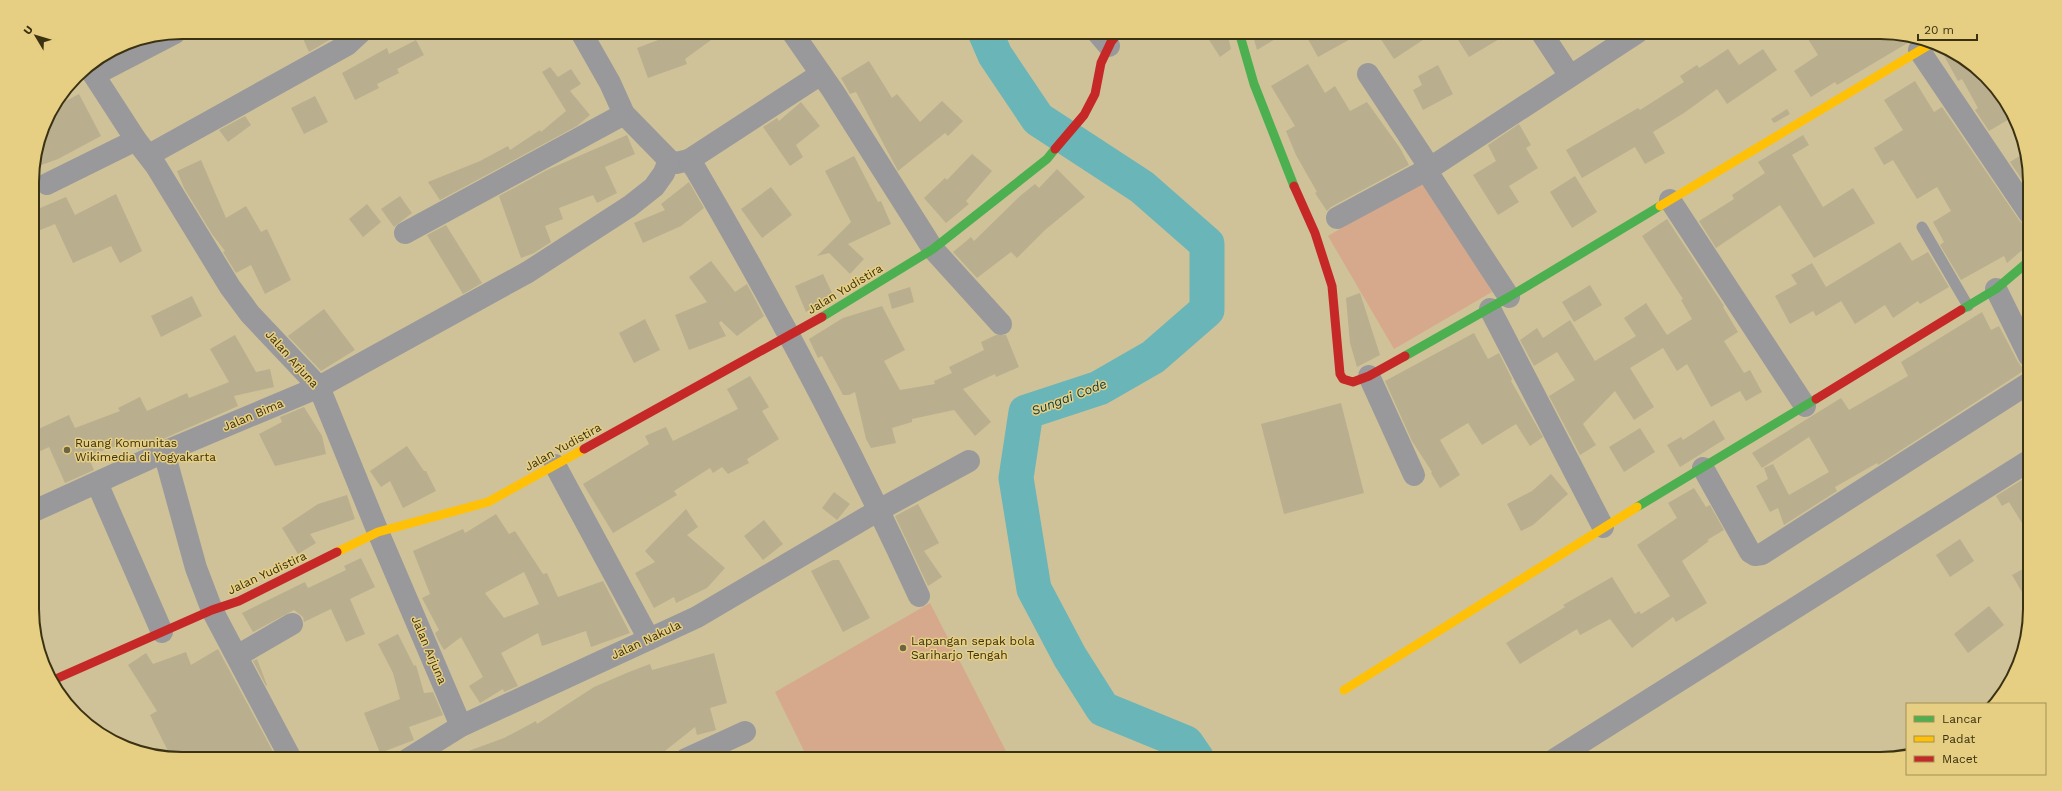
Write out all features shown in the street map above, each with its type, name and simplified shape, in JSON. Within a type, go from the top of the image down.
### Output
[{"type":"street","points":[[46,184],[143,147],[348,45],[354,39]]},
{"type":"street","points":[[586,39],[610,83],[624,114],[679,160],[790,336],[879,510],[918,596]]},
{"type":"street","points":[[797,39],[821,74],[933,249],[1001,324]]},
{"type":"street","name":"Jalan Yudistira","points":[[57,679],[212,610],[239,601],[378,532],[488,502],[790,336],[933,249],[1047,158],[1084,115],[1095,94],[1107,39]]},
{"type":"street","points":[[1241,39],[1254,84],[1314,234],[1332,286],[1340,374],[1343,379],[1353,382],[1369,376],[1490,309],[1925,47]]},
{"type":"street","points":[[1546,39],[1570,76]]},
{"type":"street","points":[[1337,218],[1428,169],[1627,39]]},
{"type":"street","points":[[94,68],[155,42]]},
{"type":"street","points":[[1927,47],[2023,203]]},
{"type":"street","name":"Jalan Arjuna","points":[[92,71],[143,147],[230,287],[250,314],[319,387],[378,532],[461,726]]},
{"type":"street","points":[[679,160],[821,74]]},
{"type":"street","points":[[1368,74],[1509,297]]},
{"type":"street","points":[[405,233],[624,114]]},
{"type":"street","name":"Jalan Bima","points":[[39,509],[164,452],[319,387],[528,272],[630,206],[654,187],[664,173],[679,160]]},
{"type":"street","points":[[1670,200],[1804,406]]},
{"type":"street","points":[[1344,690],[1603,526],[1703,468],[1968,306],[1996,288],[2023,266]]},
{"type":"street","points":[[1996,288],[2023,344]]},
{"type":"street","points":[[1490,309],[1603,526]]},
{"type":"street","points":[[1369,376],[1414,475]]},
{"type":"street","points":[[1703,468],[1750,552],[1755,556],[2023,387]]},
{"type":"street","points":[[164,452],[196,568],[212,610],[287,752]]},
{"type":"street","name":"Jalan Nakula","points":[[425,752],[461,726],[697,617],[879,510],[969,461]]},
{"type":"street","points":[[1566,752],[2023,464]]},
{"type":"street","points":[[555,466],[648,639]]},
{"type":"street","points":[[97,483],[162,632]]},
{"type":"street","points":[[237,656],[292,624]]},
{"type":"street","points":[[701,752],[745,732]]},
{"type":"lane","points":[[1922,227],[1968,306]]},
{"type":"shaded area","points":[[1426,178],[1492,292],[1394,349],[1328,236]]},
{"type":"shaded area","name":"Lapangan sepak bola Sariharjo Tengah","points":[[930,603],[1006,752],[805,752],[775,692]]},
{"type":"building","points":[[303,39],[331,39],[309,52]]},
{"type":"building","points":[[661,39],[712,39],[685,59],[687,64],[648,78],[637,48]]},
{"type":"building","points":[[1208,39],[1229,39],[1231,49],[1220,57]]},
{"type":"building","points":[[1254,39],[1275,39],[1257,50]]},
{"type":"building","points":[[1308,39],[1350,39],[1318,57]]},
{"type":"building","points":[[1381,39],[1424,39],[1394,59]]},
{"type":"building","points":[[1457,39],[1499,39],[1469,57]]},
{"type":"building","points":[[1808,39],[1890,39],[1909,42],[1837,85],[1835,82],[1811,97],[1794,71],[1818,55]]},
{"type":"building","points":[[416,40],[424,55],[397,69],[399,73],[377,84],[379,88],[355,100],[342,73],[387,48],[389,54]]},
{"type":"building","points":[[1728,49],[1739,65],[1763,49],[1777,70],[1727,104],[1717,89],[1684,113],[1653,132],[1665,153],[1645,164],[1635,147],[1582,178],[1566,150],[1638,108],[1640,110],[1684,82],[1680,76],[1697,65],[1699,68]]},
{"type":"building","points":[[1943,54],[1967,68],[1988,88],[1999,102],[2008,120],[1989,131],[1975,110],[1978,108],[1962,79],[1958,81]]},
{"type":"building","points":[[869,61],[892,98],[897,94],[920,122],[942,101],[963,121],[948,136],[945,133],[898,171],[856,92],[850,94],[841,78]]},
{"type":"building","points":[[1308,64],[1325,93],[1335,86],[1350,111],[1367,102],[1400,148],[1409,165],[1331,207],[1327,211],[1315,193],[1317,192],[1296,155],[1286,131],[1295,126],[1271,86]]},
{"type":"building","points":[[1438,65],[1453,94],[1423,110],[1413,90],[1422,85],[1418,76]]},
{"type":"building","points":[[550,67],[558,77],[571,69],[581,84],[570,91],[590,115],[577,126],[440,200],[428,182],[480,161],[508,146],[510,150],[540,130],[541,132],[566,111],[542,72]]},
{"type":"building","points":[[1915,81],[1934,112],[1942,107],[2023,224],[2023,250],[2007,263],[2004,256],[1961,280],[1940,245],[1944,242],[1933,222],[1951,211],[1937,187],[1917,199],[1893,160],[1884,165],[1874,148],[1903,130],[1884,100]]},
{"type":"building","points":[[79,94],[101,136],[58,159],[40,166],[50,127],[63,102]]},
{"type":"building","points":[[315,96],[328,122],[304,134],[291,108]]},
{"type":"building","points":[[801,102],[820,126],[796,145],[803,157],[790,166],[763,127],[777,118],[779,121]]},
{"type":"building","points":[[1787,109],[1790,114],[1774,123],[1771,119]]},
{"type":"building","points":[[245,116],[251,125],[228,142],[219,130]]},
{"type":"building","points":[[1519,124],[1531,145],[1526,148],[1538,168],[1509,186],[1519,202],[1498,215],[1473,175],[1496,161],[1488,145]]},
{"type":"building","points":[[627,135],[635,154],[605,167],[617,193],[597,203],[593,195],[559,208],[563,219],[545,226],[551,242],[534,253],[521,258],[499,196],[547,170]]},
{"type":"building","points":[[1803,135],[1809,145],[1792,155],[1823,207],[1853,188],[1875,223],[1814,258],[1780,205],[1716,248],[1699,221],[1734,199],[1732,195],[1765,173],[1758,162]]},
{"type":"building","points":[[972,154],[992,171],[966,201],[969,204],[946,223],[924,198],[945,178],[947,180]]},
{"type":"building","points":[[854,156],[878,202],[881,201],[891,224],[848,244],[864,259],[850,274],[829,253],[817,256],[851,222],[825,171]]},
{"type":"building","points":[[2020,156],[2023,181],[2010,162]]},
{"type":"building","points":[[201,160],[226,218],[246,206],[261,232],[267,229],[291,280],[265,294],[251,265],[236,273],[223,252],[225,251],[212,234],[184,188],[177,171]]},
{"type":"building","points":[[1057,169],[1085,197],[1045,230],[1017,258],[1011,252],[977,278],[953,252],[971,237],[974,241],[1020,196],[1035,184],[1039,188]]},
{"type":"building","points":[[1575,176],[1597,212],[1572,228],[1550,192]]},
{"type":"building","points":[[689,182],[704,208],[681,226],[643,243],[634,223],[665,210],[661,204]]},
{"type":"building","points":[[771,187],[792,215],[762,238],[741,209]]},
{"type":"building","points":[[116,194],[142,251],[120,263],[111,246],[73,263],[55,224],[39,231],[39,208],[66,197],[75,215]]},
{"type":"building","points":[[400,196],[412,213],[394,227],[381,209]]},
{"type":"building","points":[[367,204],[381,222],[363,237],[349,219]]},
{"type":"building","points":[[1667,219],[1724,306],[1723,307],[1738,332],[1724,341],[1744,373],[1750,370],[1762,392],[1746,401],[1740,391],[1711,407],[1687,364],[1677,371],[1663,348],[1630,368],[1654,407],[1634,420],[1615,391],[1583,424],[1596,445],[1580,455],[1549,396],[1575,380],[1557,352],[1534,366],[1520,340],[1537,328],[1543,338],[1570,320],[1595,361],[1636,336],[1624,318],[1646,303],[1667,335],[1692,319],[1681,300],[1683,299],[1642,236]]},
{"type":"building","points":[[446,225],[482,283],[463,294],[427,235]]},
{"type":"building","points":[[1900,242],[1912,261],[1928,252],[1949,287],[1920,304],[1918,301],[1893,318],[1885,305],[1855,324],[1841,301],[1816,316],[1813,311],[1790,324],[1775,296],[1797,284],[1791,275],[1812,263],[1826,287]]},
{"type":"building","points":[[711,261],[735,292],[747,284],[764,316],[737,336],[721,321],[719,323],[726,336],[689,350],[675,315],[707,302],[689,277]]},
{"type":"building","points":[[823,274],[833,295],[806,312],[795,286]]},
{"type":"building","points":[[1590,285],[1602,305],[1574,322],[1562,302]]},
{"type":"building","points":[[910,287],[914,302],[892,309],[888,294]]},
{"type":"building","points":[[1360,293],[1380,355],[1357,367],[1350,343],[1346,298]]},
{"type":"building","points":[[192,296],[202,316],[161,337],[151,316]]},
{"type":"building","points":[[882,306],[905,350],[884,361],[900,390],[935,384],[934,381],[952,373],[949,367],[984,350],[981,342],[996,335],[1006,335],[1019,367],[996,377],[995,374],[963,389],[991,422],[975,436],[954,410],[912,419],[912,422],[892,428],[896,443],[871,448],[866,439],[855,392],[849,395],[843,395],[822,356],[818,358],[809,339],[843,318]]},
{"type":"building","points":[[324,309],[355,350],[321,371],[288,336]]},
{"type":"building","points":[[1982,312],[1991,330],[1999,326],[2018,362],[2023,367],[2023,372],[1878,465],[1877,463],[1835,487],[1837,491],[1784,525],[1778,508],[1770,512],[1756,486],[1768,479],[1764,468],[1773,464],[1789,495],[1829,472],[1809,437],[1762,468],[1752,453],[1841,398],[1849,410],[1908,376],[1901,362]]},
{"type":"building","points":[[645,319],[660,350],[634,363],[619,333]]},
{"type":"building","points":[[1474,333],[1488,359],[1499,353],[1512,379],[1511,381],[1543,437],[1530,446],[1516,424],[1482,445],[1468,423],[1440,440],[1460,475],[1440,488],[1431,473],[1432,472],[1412,441],[1385,381]]},
{"type":"building","points":[[235,335],[256,372],[270,369],[274,387],[234,396],[238,406],[138,450],[133,440],[88,456],[94,470],[65,483],[49,447],[39,452],[39,429],[69,415],[75,428],[120,411],[118,408],[140,397],[147,411],[187,393],[189,398],[229,382],[210,349]]},
{"type":"building","points":[[750,376],[769,407],[762,411],[779,439],[747,459],[749,463],[728,474],[722,467],[713,473],[710,468],[674,491],[677,495],[613,533],[583,484],[649,444],[645,436],[666,427],[673,441],[738,409],[727,389]]},
{"type":"building","points":[[1341,403],[1364,493],[1284,514],[1261,424]]},
{"type":"building","points":[[304,407],[322,436],[326,454],[275,466],[259,434],[282,422],[280,417]]},
{"type":"building","points":[[1714,420],[1725,439],[1680,467],[1667,445],[1681,437],[1683,440]]},
{"type":"building","points":[[1640,428],[1655,452],[1624,472],[1609,447]]},
{"type":"building","points":[[407,446],[424,471],[426,471],[436,491],[403,508],[390,481],[381,487],[370,471]]},
{"type":"building","points":[[1551,474],[1568,494],[1533,525],[1521,531],[1507,504],[1532,491]]},
{"type":"building","points":[[2023,479],[2023,525],[2009,502],[2002,506],[1996,496]]},
{"type":"building","points":[[1694,488],[1706,507],[1710,505],[1724,530],[1707,540],[1709,541],[1682,561],[1707,603],[1676,622],[1673,617],[1632,648],[1610,619],[1580,635],[1577,629],[1520,664],[1506,643],[1565,607],[1563,605],[1612,577],[1635,614],[1639,611],[1641,614],[1670,596],[1637,545],[1677,518],[1668,503]]},
{"type":"building","points":[[834,492],[850,504],[837,520],[822,508]]},
{"type":"building","points":[[347,495],[355,519],[310,534],[316,543],[298,554],[282,528],[318,504]]},
{"type":"building","points":[[918,504],[939,543],[924,551],[942,577],[928,586],[895,516]]},
{"type":"building","points":[[686,509],[698,527],[687,535],[725,568],[707,588],[676,603],[674,597],[654,608],[635,573],[655,562],[645,551]]},
{"type":"building","points":[[496,514],[509,534],[515,531],[543,574],[547,573],[558,597],[603,581],[630,633],[591,647],[586,631],[542,646],[538,633],[501,653],[518,686],[504,692],[503,689],[480,703],[469,686],[483,677],[461,637],[444,650],[438,640],[435,633],[439,630],[422,598],[430,594],[413,551],[463,529],[465,533]],"holes":[[[524,572],[539,604],[504,618],[485,593]]]},
{"type":"building","points":[[764,520],[783,544],[763,560],[744,536]]},
{"type":"building","points":[[1960,539],[1974,561],[1950,577],[1936,555]]},
{"type":"building","points":[[361,558],[375,587],[350,599],[365,634],[346,642],[331,609],[304,622],[303,617],[294,610],[253,632],[242,613],[305,582],[308,588],[346,570],[344,566]]},
{"type":"building","points":[[833,560],[839,560],[870,618],[843,632],[811,571]]},
{"type":"building","points":[[2023,569],[2023,594],[2012,575]]},
{"type":"building","points":[[1989,606],[2004,625],[1968,653],[1954,634]]},
{"type":"building","points":[[398,634],[414,666],[416,665],[424,693],[433,692],[443,715],[409,727],[414,740],[383,752],[380,752],[364,713],[400,699],[393,673],[378,644]]},
{"type":"building","points":[[218,649],[273,752],[168,752],[150,715],[157,711],[128,665],[146,653],[153,664],[186,652],[191,665]]},
{"type":"building","points":[[714,653],[727,703],[710,708],[716,730],[697,735],[695,727],[664,752],[466,752],[504,738],[536,721],[537,724],[594,687],[650,664],[652,670]]},
{"type":"building","points":[[257,659],[267,685],[266,686],[253,661]]},
{"type":"waterway","name":"Sungai Code","points":[[988,39],[995,55],[1038,119],[1142,187],[1207,244],[1207,310],[1153,357],[1099,388],[1026,412],[1016,478],[1034,589],[1070,657],[1103,709],[1186,743],[1192,752]]},
{"type":"traffic: fast","points":[[1241,39],[1254,84],[1294,186]]},
{"type":"traffic: fast","points":[[822,317],[933,249],[1047,159],[1055,149]]},
{"type":"traffic: fast","points":[[1405,356],[1509,297],[1660,206]]},
{"type":"traffic: fast","points":[[1961,310],[1996,289],[2023,266]]},
{"type":"traffic: fast","points":[[1637,507],[1816,399]]},
{"type":"traffic: slow","points":[[1660,206],[1926,47]]},
{"type":"traffic: slow","points":[[337,552],[378,532],[488,502],[584,449]]},
{"type":"traffic: slow","points":[[1344,690],[1637,507]]},
{"type":"traffic: jam","points":[[1055,149],[1084,115],[1095,94],[1101,63],[1113,39]]},
{"type":"traffic: jam","points":[[1294,186],[1315,233],[1332,286],[1340,374],[1343,379],[1353,382],[1369,376],[1405,356]]},
{"type":"traffic: jam","points":[[1816,399],[1961,310]]},
{"type":"traffic: jam","points":[[584,449],[822,317]]},
{"type":"traffic: jam","points":[[57,678],[212,610],[239,601],[337,552]]},
{"type":"place","name":"Ruang Komunitas Wikimedia di Yogyakarta","points":[[67,450]]},
{"type":"place","name":"Lapangan sepak bola Sariharjo Tengah","points":[[903,648]]}]
